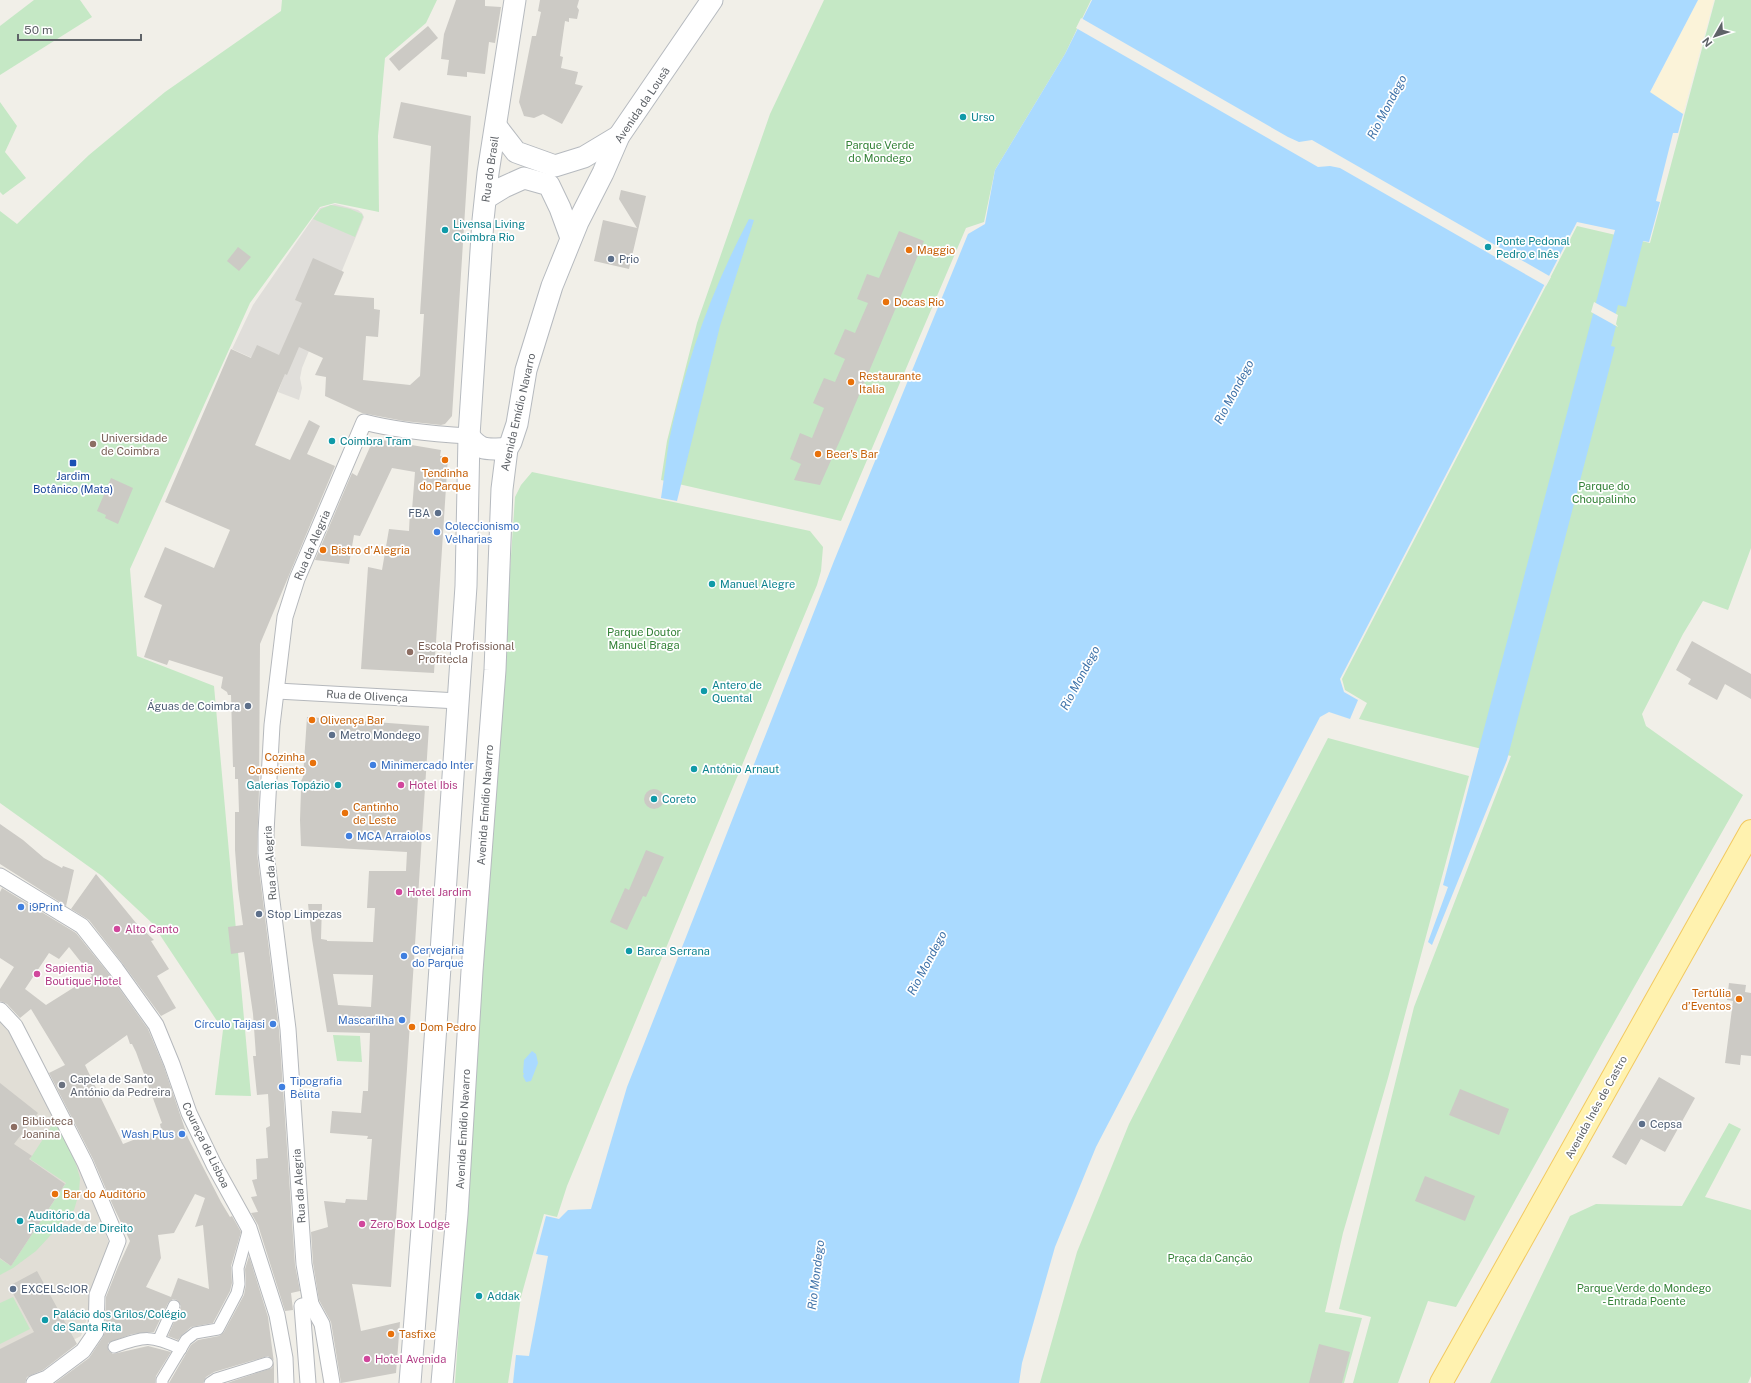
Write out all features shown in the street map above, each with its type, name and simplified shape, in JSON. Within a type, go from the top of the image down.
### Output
[{"type":"main road","name":"Rua do Brasil","points":[[469,436],[488,173],[516,0]]},
{"type":"main road","name":"Avenida da Lousã","points":[[572,238],[619,136],[712,0]]},
{"type":"main road","points":[[496,126],[516,152],[555,166],[584,156],[619,136]]},
{"type":"main road","points":[[486,198],[504,187],[524,178],[548,185],[560,208],[572,238]]},
{"type":"main road","name":"Avenida Emídio Navarro","points":[[442,1383],[457,1214],[472,971],[495,670],[502,489],[507,449],[512,442],[517,424],[526,370],[552,286],[572,238]]},
{"type":"main road","points":[[469,436],[477,446],[486,449],[507,449]]},
{"type":"main road","points":[[410,1383],[424,1208],[466,586],[469,436]]},
{"type":"main road","name":"Avenida Inês de Castro","points":[[1441,1383],[1751,831]]},
{"type":"street","name":"Rua da Alegria","points":[[332,1383],[322,1324],[311,1304],[304,1264],[288,1029],[266,853],[268,782],[272,725],[277,691],[284,617],[298,579],[364,422],[389,428],[469,436]]},
{"type":"street","name":"Rua de Olivença","points":[[277,691],[458,701]]},
{"type":"street","name":"Couraça de Lisboa","points":[[0,876],[82,926],[116,969],[156,1025],[172,1064],[189,1113],[214,1165],[249,1228],[277,1315],[285,1358],[286,1383]]},
{"type":"street","points":[[0,1010],[15,1026],[32,1059],[92,1177],[118,1241],[98,1295],[96,1332],[83,1351],[47,1378],[34,1383]]},
{"type":"street","points":[[162,1383],[162,1380],[186,1340],[195,1333],[218,1329],[237,1293],[238,1268],[249,1228]]},
{"type":"street","points":[[308,1383],[302,1306],[311,1304]]},
{"type":"street","points":[[159,1339],[174,1306]]},
{"type":"street","points":[[114,1347],[137,1338],[159,1339],[181,1349]]},
{"type":"street","points":[[210,1383],[216,1379],[267,1363]]},
{"type":"shaded area","points":[[335,204],[358,210],[364,217],[302,368],[300,378],[302,388],[299,400],[278,392],[285,373],[232,349],[253,305],[320,208]]},
{"type":"shaded area","points":[[0,1019],[11,1029],[78,1163],[111,1248],[81,1336],[0,1377]]},
{"type":"green space","points":[[34,0],[80,0],[92,17],[0,75],[0,26]]},
{"type":"green space","name":"Universidade de Coimbra","points":[[282,0],[437,0],[426,23],[385,58],[378,136],[379,212],[335,203],[320,207],[250,303],[130,569],[137,656],[214,686],[251,1096],[215,1095],[223,1030],[152,923],[102,876],[0,803],[0,211],[17,224],[89,155],[165,92],[281,11]]},
{"type":"green space","name":"Parque Verde do Mondego","points":[[824,0],[1091,0],[1065,54],[995,170],[984,222],[966,228],[841,521],[661,480],[667,441],[697,323],[770,114]]},
{"type":"green space","name":"Parque do Choupalinho","points":[[1715,0],[1751,0],[1751,548],[1728,610],[1703,601],[1683,634],[1642,714],[1646,726],[1743,795],[1603,1042],[1456,1307],[1428,1301],[1398,1383],[1353,1383],[1371,1317],[1339,1309],[1414,1007],[1511,756],[1359,719],[1367,703],[1345,690],[1342,679],[1577,226],[1650,243]]},
{"type":"green space","points":[[0,102],[17,126],[5,152],[26,178],[3,195],[0,192]]},
{"type":"green space","points":[[331,205],[350,209],[362,214],[363,217],[355,237],[313,219],[321,209]]},
{"type":"green space","name":"Parque Doutor Manuel Braga","points":[[532,472],[810,531],[823,547],[821,571],[817,585],[567,1186],[557,1217],[544,1214],[521,1297],[508,1383],[455,1383],[515,497],[521,485]]},
{"type":"green space","name":"Praça da Canção","points":[[1328,738],[1469,776],[1388,1078],[1343,1233],[1325,1312],[1362,1318],[1344,1383],[1040,1383],[1077,1252],[1129,1124]]},
{"type":"green space","points":[[333,1035],[360,1036],[362,1062],[337,1061]]},
{"type":"green space","points":[[56,1119],[76,1164],[80,1178],[79,1193],[74,1210],[36,1251],[13,1268],[0,1275],[0,1259],[11,1266],[66,1183],[30,1159]]},
{"type":"green space","name":"Parque Verde do Mondego - Entrada Poente","points":[[1729,1123],[1741,1129],[1705,1197],[1751,1210],[1751,1376],[1748,1383],[1490,1383],[1570,1216],[1596,1204],[1682,1206]]},
{"type":"green space","points":[[13,1297],[30,1329],[0,1344],[0,1303]]},
{"type":"sand","points":[[1698,0],[1714,0],[1683,114],[1650,93]]},
{"type":"water","name":"Rio Mondego","points":[[1092,0],[1698,0],[1650,92],[1683,114],[1678,133],[1673,133],[1656,201],[1660,202],[1649,242],[1643,241],[1626,307],[1618,305],[1613,325],[1616,326],[1611,346],[1615,347],[1507,760],[1432,945],[1428,942],[1448,887],[1443,885],[1615,230],[1577,222],[1340,679],[1344,692],[1358,700],[1350,719],[1329,712],[1320,717],[1096,1147],[1055,1247],[1022,1363],[1019,1383],[513,1383],[516,1355],[529,1356],[548,1256],[536,1254],[546,1216],[559,1219],[568,1210],[591,1209],[627,1087],[834,561],[968,234],[985,224],[995,170],[1065,54]]},
{"type":"water","points":[[749,219],[754,220],[720,326],[677,501],[661,498],[669,441],[683,383],[701,327],[712,299],[723,272]]},
{"type":"water","points":[[532,1051],[536,1054],[538,1063],[531,1081],[526,1082],[523,1076],[524,1060]]},
{"type":"pier","name":"Ponte Pedonal Pedro e Inês","points":[[1081,18],[1288,137],[1299,142],[1312,140],[1551,277],[1546,286],[1340,168],[1330,166],[1318,167],[1076,28]]},
{"type":"pier","points":[[1594,302],[1618,315],[1616,324],[1618,327],[1591,312]]},
{"type":"building","points":[[456,0],[485,0],[485,6],[501,7],[495,43],[489,42],[485,74],[467,72],[467,77],[447,75],[449,60],[441,59],[444,34]]},
{"type":"building","points":[[540,0],[579,0],[577,7],[579,10],[577,19],[569,18],[569,22],[565,21],[560,56],[563,57],[561,68],[578,72],[575,84],[583,86],[562,124],[543,114],[534,118],[524,116],[519,102],[532,36],[536,36],[541,12],[538,11]]},
{"type":"building","points":[[428,26],[438,38],[399,71],[389,59]]},
{"type":"building","points":[[401,102],[471,116],[452,416],[445,424],[441,425],[404,421],[362,413],[325,396],[326,377],[315,375],[323,358],[299,347],[287,375],[285,374],[255,445],[290,460],[309,420],[320,426],[307,454],[335,466],[260,644],[257,853],[279,1030],[295,1265],[300,1291],[291,1293],[293,1310],[285,1311],[258,1225],[251,1213],[258,1212],[251,1197],[257,1196],[252,1180],[257,1179],[256,1159],[268,1158],[266,1128],[270,1126],[268,1094],[257,1095],[253,1056],[256,1056],[253,1014],[244,952],[231,954],[228,927],[243,925],[235,850],[235,812],[239,812],[238,779],[235,779],[235,767],[233,767],[231,695],[228,695],[227,692],[221,688],[223,677],[169,660],[167,665],[144,657],[162,605],[144,597],[165,547],[214,568],[230,530],[165,502],[231,349],[251,358],[257,345],[279,355],[302,303],[295,300],[313,258],[344,272],[334,295],[374,298],[374,309],[380,310],[378,337],[366,336],[363,380],[410,385],[420,376],[424,314],[420,314],[431,146],[393,138]]},
{"type":"building","points":[[621,190],[646,196],[629,269],[594,261],[603,220],[637,228],[619,199]]},
{"type":"building","points":[[899,231],[924,241],[841,438],[820,485],[794,480],[801,464],[790,459],[800,433],[812,438],[824,408],[813,403],[824,378],[835,382],[845,359],[834,354],[845,329],[855,333],[868,303],[857,299],[867,274],[879,278]]},
{"type":"building","points":[[238,247],[251,257],[239,271],[227,261]]},
{"type":"building","points":[[382,440],[441,450],[440,456],[448,456],[434,673],[361,669],[368,567],[382,570],[389,529],[409,531],[415,472],[392,468],[360,536],[354,535],[349,564],[315,560],[352,473],[357,476],[370,447],[376,441]]},
{"type":"building","points":[[111,478],[133,488],[118,524],[105,518],[106,515],[97,511]]},
{"type":"building","points":[[1692,641],[1751,674],[1751,699],[1725,684],[1717,700],[1688,684],[1691,679],[1676,670]]},
{"type":"building","points":[[307,717],[429,726],[407,1069],[391,1287],[352,1284],[361,1331],[400,1322],[396,1373],[341,1383],[331,1322],[319,1300],[313,1263],[311,1232],[328,1227],[324,1201],[345,1203],[346,1199],[367,1200],[372,1139],[367,1139],[368,1136],[330,1133],[332,1111],[361,1113],[363,1091],[368,1091],[370,1033],[327,1032],[308,904],[322,904],[321,939],[327,941],[373,942],[375,908],[367,908],[369,871],[406,871],[407,852],[301,846],[300,783],[303,777]],"holes":[[[333,974],[373,975],[371,1007],[338,1005]]]},
{"type":"building","name":"Coreto","points":[[654,789],[661,792],[664,799],[661,806],[654,809],[647,806],[644,799],[647,792]]},
{"type":"building","points":[[0,824],[23,840],[44,858],[62,868],[63,866],[74,870],[66,906],[0,864]]},
{"type":"building","points":[[646,850],[664,857],[646,897],[643,896],[627,930],[610,922],[625,888],[629,890]]},
{"type":"building","points":[[96,874],[136,923],[154,940],[151,941],[169,969],[157,976],[176,1008],[161,1016],[89,920],[71,909]]},
{"type":"building","points":[[2,888],[76,933],[109,974],[148,1029],[164,1067],[188,1138],[221,1202],[230,1217],[232,1216],[241,1232],[231,1266],[232,1283],[230,1291],[213,1323],[191,1327],[178,1340],[168,1336],[181,1306],[177,1300],[173,1299],[168,1303],[154,1332],[132,1334],[108,1343],[108,1350],[113,1354],[148,1346],[171,1352],[156,1376],[155,1383],[55,1383],[89,1358],[103,1337],[105,1332],[106,1297],[130,1241],[93,1159],[49,1073],[65,1065],[31,1009],[20,1018],[7,1004],[0,1001],[0,989],[14,967],[0,958],[0,892]],"holes":[[[69,947],[92,976],[46,1005],[25,989],[49,953],[59,959]],[[127,1035],[130,1044],[132,1044],[136,1052],[162,1123],[160,1124],[161,1129],[123,1144],[85,1065]],[[195,1194],[205,1198],[195,1227],[203,1225],[209,1289],[178,1278],[171,1297],[146,1287],[161,1258],[158,1235],[174,1233]]]},
{"type":"building","points":[[1729,983],[1746,985],[1745,992],[1751,993],[1751,1056],[1741,1055],[1740,1065],[1725,1063],[1733,1001],[1727,1000]]},
{"type":"building","points":[[1659,1077],[1695,1098],[1665,1152],[1641,1139],[1626,1165],[1612,1157]]},
{"type":"building","name":"Auditório da Faculdade de Direito","points":[[0,1083],[38,1113],[14,1144],[32,1156],[29,1159],[65,1184],[11,1266],[0,1258]]},
{"type":"building","points":[[1460,1089],[1509,1109],[1499,1135],[1449,1115]]},
{"type":"building","points":[[1425,1176],[1475,1196],[1465,1221],[1415,1201]]},
{"type":"building","points":[[249,1256],[268,1317],[274,1361],[268,1356],[214,1372],[206,1377],[203,1383],[169,1383],[191,1345],[198,1340],[219,1336],[224,1332],[244,1295],[246,1284],[245,1269]]},
{"type":"building","name":"Palácio dos Grilos/Colégio de Santa Rita","points":[[37,1271],[77,1344],[43,1370],[27,1377],[25,1383],[0,1383],[0,1349],[34,1332],[9,1286]]},
{"type":"building","points":[[1319,1344],[1350,1352],[1342,1383],[1309,1383]]},
{"type":"building","points":[[274,1362],[274,1383],[227,1383],[272,1368]]},
{"type":"place","name":"Urso","points":[[963,117]]},
{"type":"place","name":"Livensa Living Coimbra Rio","points":[[445,230]]},
{"type":"place","name":"Ponte Pedonal Pedro e Inês","points":[[1488,247]]},
{"type":"place","name":"Maggio","points":[[909,250]]},
{"type":"place","name":"Prio","points":[[611,259]]},
{"type":"place","name":"Docas Rio","points":[[886,302]]},
{"type":"place","name":"Restaurante Italia","points":[[851,382]]},
{"type":"place","name":"Coimbra Tram","points":[[332,441]]},
{"type":"place","name":"Universidade de Coimbra","points":[[93,444]]},
{"type":"place","name":"Beer's Bar","points":[[818,454]]},
{"type":"place","name":"Tendinha do Parque","points":[[445,460]]},
{"type":"place","name":"Jardim Botânico (Mata)","points":[[73,463]]},
{"type":"place","name":"FBA","points":[[438,513]]},
{"type":"place","name":"Coleccionismo Velharias","points":[[437,532]]},
{"type":"place","name":"Bistro d'Alegria","points":[[323,550]]},
{"type":"place","name":"Manuel Alegre","points":[[712,584]]},
{"type":"place","name":"Escola Profissional Profitecla","points":[[410,652]]},
{"type":"place","name":"Antero de Quental","points":[[704,691]]},
{"type":"place","name":"Águas de Coimbra","points":[[248,706]]},
{"type":"place","name":"Olivença Bar","points":[[312,720]]},
{"type":"place","name":"Metro Mondego","points":[[332,735]]},
{"type":"place","name":"Cozinha Consciente","points":[[313,763]]},
{"type":"place","name":"Minimercado Inter","points":[[373,765]]},
{"type":"place","name":"António Arnaut","points":[[694,769]]},
{"type":"place","name":"Galerias Topázio","points":[[338,785]]},
{"type":"place","name":"Hotel Ibis","points":[[401,785]]},
{"type":"place","name":"Coreto","points":[[654,799]]},
{"type":"place","name":"Cantinho de Leste","points":[[345,813]]},
{"type":"place","name":"MCA Arraiolos","points":[[349,836]]},
{"type":"place","name":"Hotel Jardim","points":[[399,892]]},
{"type":"place","name":"i9Print","points":[[21,907]]},
{"type":"place","name":"Stop Limpezas","points":[[259,914]]},
{"type":"place","name":"Alto Canto","points":[[117,929]]},
{"type":"place","name":"Barca Serrana","points":[[629,951]]},
{"type":"place","name":"Cervejaria do Parque","points":[[404,956]]},
{"type":"place","name":"Sapientia Boutique Hotel","points":[[37,974]]},
{"type":"place","name":"Tertúlia d’Eventos","points":[[1739,999]]},
{"type":"place","name":"Mascarilha","points":[[402,1020]]},
{"type":"place","name":"Círculo Taijasi","points":[[273,1024]]},
{"type":"place","name":"Dom Pedro","points":[[412,1027]]},
{"type":"place","name":"Capela de Santo António da Pedreira","points":[[62,1085]]},
{"type":"place","name":"Tipografia Belita","points":[[282,1087]]},
{"type":"place","name":"Cepsa","points":[[1642,1124]]},
{"type":"place","name":"Biblioteca Joanina","points":[[14,1127]]},
{"type":"place","name":"Wash Plus","points":[[182,1134]]},
{"type":"place","name":"Bar do Auditório","points":[[55,1194]]},
{"type":"place","name":"Auditório da Faculdade de Direito","points":[[20,1221]]},
{"type":"place","name":"Zero Box Lodge","points":[[362,1224]]},
{"type":"place","name":"EXCELScIOR","points":[[13,1289]]},
{"type":"place","name":"Addak","points":[[479,1296]]},
{"type":"place","name":"Palácio dos Grilos/Colégio de Santa Rita","points":[[45,1320]]},
{"type":"place","name":"Tasfixe","points":[[391,1334]]},
{"type":"place","name":"Hotel Avenida","points":[[367,1359]]}]
